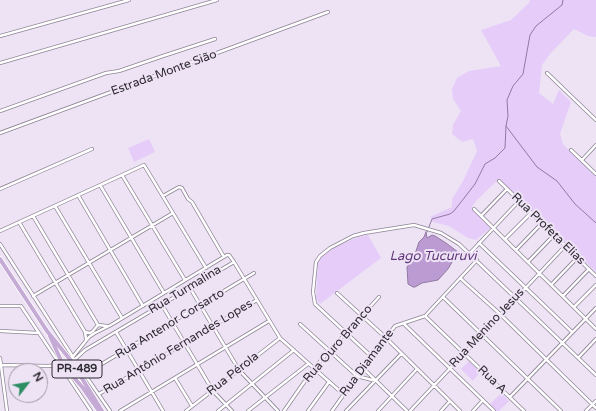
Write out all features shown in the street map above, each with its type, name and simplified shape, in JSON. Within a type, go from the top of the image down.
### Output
[{"type":"main road","name":"PR-489","points":[[0,259],[47,331],[72,359],[102,411]]},
{"type":"main road","name":"PR-489","points":[[47,331],[62,365],[83,388],[98,411]]},
{"type":"street","points":[[0,36],[129,0]]},
{"type":"street","points":[[0,64],[216,0]]},
{"type":"street","name":"Estrada Monte Sião","points":[[0,133],[328,12]]},
{"type":"street","points":[[0,111],[106,73],[119,71],[215,40]]},
{"type":"street","points":[[546,74],[596,120]]},
{"type":"street","points":[[582,160],[596,145]]},
{"type":"street","points":[[0,189],[92,149]]},
{"type":"street","points":[[571,150],[596,174]]},
{"type":"street","points":[[0,231],[144,165],[206,268]]},
{"type":"street","points":[[122,175],[185,280]]},
{"type":"street","name":"Rua Profeta Elias","points":[[499,182],[596,276]]},
{"type":"street","points":[[100,185],[164,293]]},
{"type":"street","points":[[163,196],[178,187],[182,188],[188,200],[192,202],[224,257]]},
{"type":"street","points":[[481,216],[507,189]]},
{"type":"street","points":[[78,195],[142,306]]},
{"type":"street","points":[[470,252],[519,201]]},
{"type":"street","points":[[55,206],[122,318]]},
{"type":"street","points":[[474,209],[596,328]]},
{"type":"street","points":[[505,239],[531,212]]},
{"type":"street","points":[[33,296],[173,213]]},
{"type":"street","points":[[32,216],[98,325]]},
{"type":"street","points":[[19,222],[85,332],[86,340]]},
{"type":"street","points":[[516,250],[542,223]]},
{"type":"street","points":[[372,357],[314,302],[313,296],[316,262],[320,256],[330,248],[346,239],[364,233],[409,225],[428,228],[450,237],[470,252],[596,375]]},
{"type":"street","points":[[528,262],[554,235]]},
{"type":"street","points":[[479,243],[572,332]]},
{"type":"street","points":[[0,244],[72,359],[85,374],[110,411]]},
{"type":"street","name":"Rua Menino Jesus","points":[[408,411],[566,246]]},
{"type":"street","points":[[1,365],[69,366],[72,359],[86,340],[94,333],[224,257],[229,255],[234,262]]},
{"type":"street","points":[[551,285],[577,258]]},
{"type":"street","name":"Rua Diamante","points":[[334,410],[343,394],[372,357],[385,337],[395,326],[425,316],[477,260]]},
{"type":"street","name":"Rua Turmalina","points":[[72,359],[234,262],[280,338],[343,394]]},
{"type":"street","points":[[563,296],[589,269]]},
{"type":"street","name":"Rua Antenor Corsarto","points":[[85,374],[254,273]]},
{"type":"street","points":[[460,278],[500,314],[596,408]]},
{"type":"street","points":[[574,307],[596,285]]},
{"type":"street","points":[[190,288],[239,370],[278,411]]},
{"type":"street","points":[[337,293],[385,337],[460,411]]},
{"type":"street","name":"Rua Ouro Branco","points":[[284,411],[314,368],[379,297]]},
{"type":"street","points":[[443,297],[561,411]]},
{"type":"street","name":"Rua Antônio Fernandes Lopes","points":[[99,394],[257,300]]},
{"type":"street","points":[[162,304],[212,391],[232,411]]},
{"type":"street","points":[[0,306],[21,306],[62,365],[91,411]]},
{"type":"street","points":[[510,397],[596,308]]},
{"type":"street","name":"Rua A","points":[[425,316],[524,411]]},
{"type":"street","points":[[120,411],[269,320]]},
{"type":"street","points":[[300,324],[357,376],[376,381]]},
{"type":"street","points":[[403,324],[494,411]]},
{"type":"street","points":[[98,325],[108,326]]},
{"type":"street","points":[[85,332],[90,333],[98,325]]},
{"type":"street","points":[[0,331],[39,333]]},
{"type":"street","points":[[116,332],[163,411]]},
{"type":"street","name":"Rua Pérola","points":[[186,411],[280,338]]},
{"type":"street","points":[[578,358],[596,339]]},
{"type":"street","points":[[218,411],[294,350]]},
{"type":"street","points":[[346,411],[401,354]]},
{"type":"street","points":[[62,365],[63,360],[67,357],[72,359]]},
{"type":"street","points":[[0,358],[7,411]]},
{"type":"street","points":[[248,411],[308,364]]},
{"type":"street","points":[[363,368],[408,411]]},
{"type":"street","points":[[378,411],[418,369]]},
{"type":"street","points":[[593,372],[596,369]]},
{"type":"street","points":[[175,378],[192,406]]},
{"type":"street","points":[[308,411],[328,382]]},
{"type":"street","points":[[473,411],[483,400]]},
{"type":"street","points":[[441,411],[450,401]]},
{"type":"street","points":[[586,411],[596,401]]},
{"type":"shaded area","points":[[529,0],[596,0],[596,37],[588,36],[574,29],[550,54],[542,65],[539,93],[553,104],[559,90],[571,102],[560,134],[563,144],[596,177],[596,272],[499,179],[477,200],[471,208],[490,228],[476,240],[468,238],[449,226],[433,222],[430,217],[452,207],[452,199],[463,181],[477,151],[473,139],[462,142],[452,134],[453,125],[461,111],[453,99],[452,89],[457,78],[469,71],[501,66],[481,30],[511,20],[530,2]]},
{"type":"shaded area","points":[[149,139],[155,152],[134,162],[128,148]]},
{"type":"shaded area","points":[[368,235],[381,258],[320,304],[316,299],[318,262],[320,257],[337,246],[358,237]]},
{"type":"shaded area","points":[[469,361],[480,372],[473,381],[461,369]]},
{"type":"shaded area","points":[[501,393],[509,401],[499,411],[496,411],[490,404]]},
{"type":"water","name":"Lago Tucuruvi","points":[[426,232],[427,238],[432,235],[435,236],[458,252],[448,269],[438,280],[422,283],[413,287],[408,284],[407,267],[414,257],[419,242],[424,237]]},
{"type":"waterway","points":[[427,232],[432,219],[450,214],[454,211],[475,184],[485,164],[495,158],[505,148],[508,116],[507,100],[513,86],[523,74],[530,35],[536,26],[562,5],[563,0]]},
{"type":"waterway","points":[[506,126],[537,167],[557,181],[575,204],[596,223]]}]
